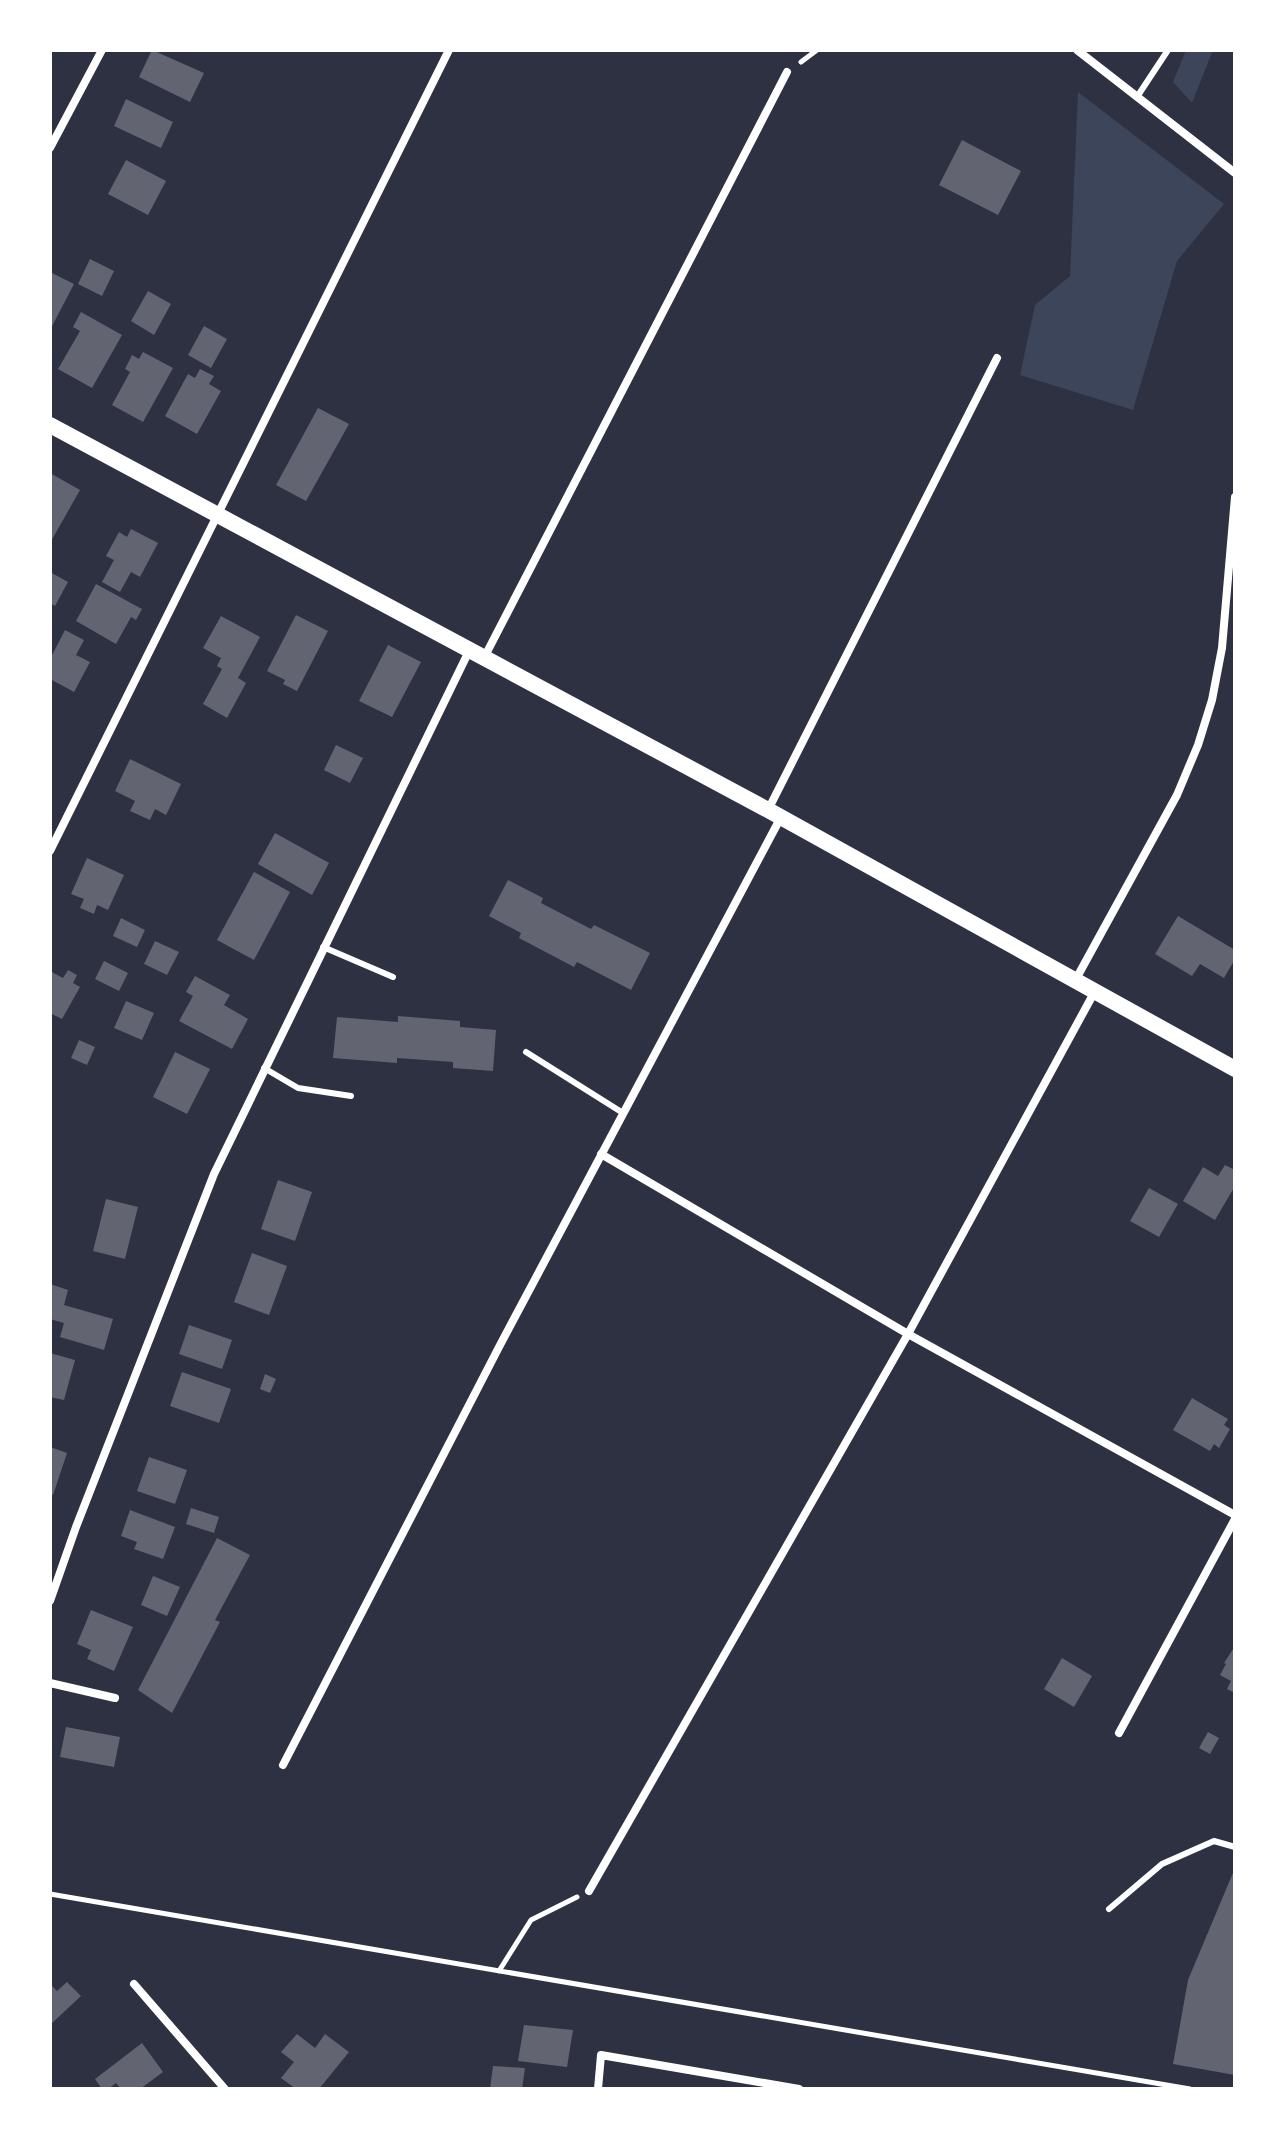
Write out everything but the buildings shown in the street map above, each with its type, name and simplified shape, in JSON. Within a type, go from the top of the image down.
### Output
[{"type":"main road","points":[[50,425],[477,652],[1235,1069]]},
{"type":"street","points":[[50,148],[102,50]]},
{"type":"street","points":[[50,851],[449,50]]},
{"type":"street","points":[[1077,50],[1235,173]]},
{"type":"street","points":[[50,1601],[199,1211],[264,1068],[323,947],[477,652],[787,72]]},
{"type":"street","points":[[283,1765],[623,1113],[774,814],[997,358]]},
{"type":"street","points":[[1076,979],[1177,795],[1198,745],[1212,700],[1222,648],[1235,497]]},
{"type":"street","points":[[589,1891],[908,1334],[1095,990]]},
{"type":"street","points":[[601,1154],[908,1334],[1235,1517],[1119,1733]]},
{"type":"street","points":[[50,1683],[115,1698]]},
{"type":"street","points":[[134,1984],[225,2089]]},
{"type":"street","points":[[598,2089],[601,2055],[799,2089]]},
{"type":"lane","points":[[1137,97],[1168,50]]},
{"type":"lane","points":[[323,947],[393,977]]},
{"type":"lane","points":[[526,1052],[623,1113]]},
{"type":"lane","points":[[264,1068],[298,1088],[351,1096]]},
{"type":"lane","points":[[1109,1909],[1162,1864],[1214,1841],[1235,1847]]},
{"type":"path","points":[[499,1971],[531,1920],[589,1891]]},
{"type":"path","points":[[50,1894],[1190,2089]]},
{"type":"shaded area","points":[[1186,50],[1213,50],[1192,103],[1173,82]]},
{"type":"shaded area","points":[[1078,92],[1224,204],[1177,261],[1133,410],[1020,375],[1035,305],[1070,276]]}]
